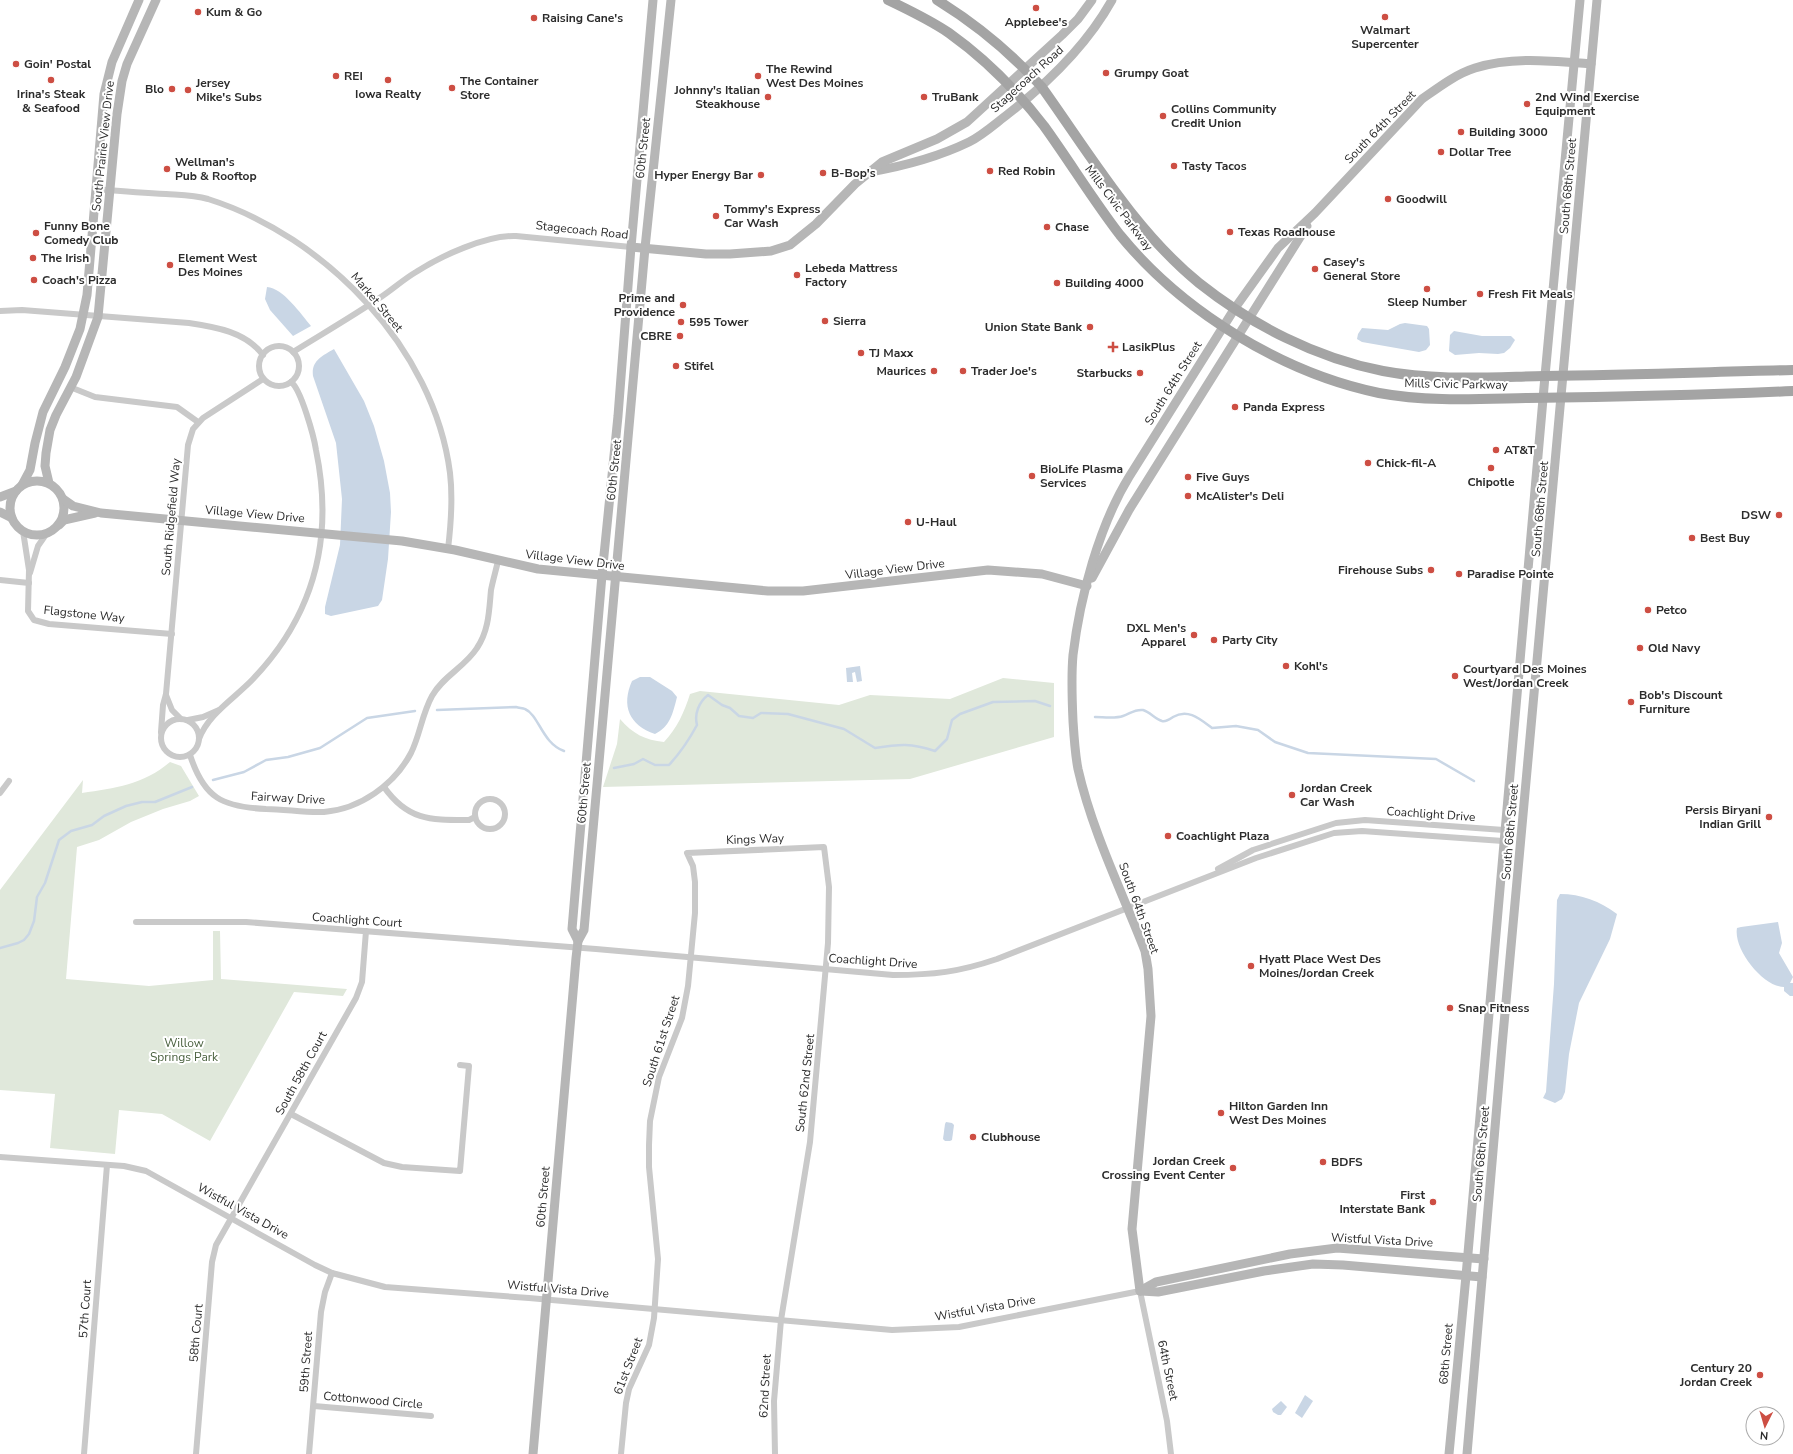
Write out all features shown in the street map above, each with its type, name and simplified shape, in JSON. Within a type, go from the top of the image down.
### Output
[{"type":"main road","name":"Mills Civic Parkway","points":[[888,0],[949,34],[972,52],[1007,84],[1042,123],[1102,210],[1138,256],[1155,274],[1177,293],[1224,326],[1282,360],[1348,385],[1379,393],[1422,398],[1562,398],[1793,392]]},
{"type":"main road","name":"Mills Civic Parkway","points":[[937,0],[983,31],[1025,68],[1041,86],[1136,220],[1168,254],[1199,283],[1235,308],[1310,349],[1332,358],[1382,371],[1440,377],[1563,376],[1793,370]]},
{"type":"street","name":"South Prairie View Drive","points":[[19,488],[30,470],[43,412],[74,348],[84,315],[104,94],[107,79],[119,44],[138,0]]},
{"type":"street","name":"South Prairie View Drive","points":[[49,483],[45,466],[48,443],[56,415],[78,371],[98,317],[117,114],[122,81],[130,57],[156,0]]},
{"type":"street","name":"60th Street","points":[[577,945],[572,929],[602,575],[618,416],[631,247],[653,0]]},
{"type":"street","name":"60th Street","points":[[534,1454],[577,945],[584,930],[645,248],[671,0]]},
{"type":"street","name":"Stagecoach Road","points":[[293,352],[434,262],[482,242],[500,237],[516,236],[706,254],[771,251],[790,245],[801,237],[869,172],[882,162],[937,138],[967,122],[1078,18],[1092,0]]},
{"type":"street","name":"Stagecoach Road","points":[[869,172],[914,162],[944,153],[982,133],[1023,102],[1041,86],[1090,36],[1112,0]]},
{"type":"street","name":"South 68th Street","points":[[1467,1257],[1544,376],[1580,0]]},
{"type":"street","name":"South 68th Street","points":[[1484,1259],[1597,0]]},
{"type":"street","name":"South 64th Street","points":[[1140,1291],[1132,1229],[1151,1016],[1148,969],[1144,951],[1128,907],[1088,806],[1078,768],[1075,746],[1072,688],[1073,654],[1087,586],[1103,531],[1116,499],[1235,308],[1278,248],[1315,213],[1422,99],[1440,86],[1475,68],[1499,62],[1532,60],[1591,64]]},
{"type":"street","name":"Market Street","points":[[96,189],[197,197],[231,208],[277,230],[301,244],[343,278],[384,325],[408,359],[417,373],[433,409],[446,449],[450,473],[452,500],[448,549]]},
{"type":"street","name":"South 64th Street","points":[[1087,586],[1129,510],[1249,316],[1315,213]]},
{"type":"street","points":[[0,310],[22,310],[189,323],[213,327],[231,332],[250,341],[262,355]]},
{"type":"street","points":[[281,346],[293,352],[299,363],[299,370],[296,377],[291,382],[282,386],[275,386],[263,379],[259,368],[262,355],[267,350],[281,346]]},
{"type":"street","points":[[70,387],[94,397],[177,407],[198,422],[263,379]]},
{"type":"street","points":[[220,709],[203,717],[176,719],[167,724],[161,732],[163,746],[168,753],[184,757],[190,755],[197,746],[205,726],[220,709],[254,679],[275,655],[288,636],[302,609],[309,591],[319,555],[322,532],[323,495],[316,451],[305,410],[294,384],[291,382]]},
{"type":"street","name":"South Ridgefield Way","points":[[161,732],[172,634],[188,445],[193,429],[198,422]]},
{"type":"street","points":[[0,497],[36,480],[49,483],[57,489],[63,499],[64,513],[56,528]]},
{"type":"street","points":[[19,488],[10,503],[12,518],[17,527],[30,534],[47,533],[56,528],[64,520],[101,512]]},
{"type":"street","name":"Village View Drive","points":[[63,499],[74,506],[101,512],[322,532],[402,541],[448,549],[538,569],[768,592],[803,591],[977,570],[1002,570],[1042,574],[1087,586]]},
{"type":"street","points":[[0,512],[12,518]]},
{"type":"street","points":[[23,531],[26,545],[29,579]]},
{"type":"street","points":[[29,579],[38,546],[47,533]]},
{"type":"street","name":"Fairway Drive","points":[[190,755],[197,774],[205,788],[224,802],[239,806],[325,812],[341,809],[357,803],[384,787],[397,773],[411,752],[427,705],[438,686],[468,660],[481,641],[489,617],[492,589],[498,561]]},
{"type":"street","points":[[0,580],[29,579]]},
{"type":"street","name":"Flagstone Way","points":[[29,579],[28,610],[31,617],[40,622],[172,634]]},
{"type":"street","name":"South Ridgefield Way","points":[[166,694],[172,710],[184,719]]},
{"type":"street","points":[[184,719],[192,723],[198,730],[199,739]]},
{"type":"street","points":[[0,793],[9,781]]},
{"type":"street","points":[[384,787],[401,806],[423,818],[469,820],[475,818]]},
{"type":"street","points":[[485,800],[497,800],[501,803],[505,810],[504,820],[497,828],[484,828],[475,818],[477,806],[485,800]]},
{"type":"street","name":"Coachlight Drive","points":[[1199,880],[1253,850],[1336,823],[1365,820],[1504,830]]},
{"type":"street","name":"Coachlight Drive","points":[[577,945],[893,975],[924,975],[961,970],[997,959],[1256,858],[1334,833],[1362,831],[1503,841]]},
{"type":"street","name":"Kings Way","points":[[687,853],[824,847]]},
{"type":"street","name":"South 62nd Street","points":[[781,1320],[810,1142],[826,969],[830,915],[824,847]]},
{"type":"street","name":"South 61st Street","points":[[655,1309],[658,1259],[649,1167],[650,1121],[659,1077],[686,1002],[695,913],[695,882],[693,866],[687,853]]},
{"type":"street","name":"Coachlight Court","points":[[136,922],[225,921],[366,932],[577,945]]},
{"type":"street","name":"South 58th Court","points":[[231,1217],[291,1114],[359,990],[363,972],[366,932]]},
{"type":"street","points":[[291,1114],[384,1163],[402,1167],[460,1171],[469,1066],[460,1065]]},
{"type":"street","name":"Wistful Vista Drive","points":[[0,1156],[133,1167],[146,1171],[231,1217],[296,1255],[332,1273],[385,1287],[892,1330],[925,1330],[960,1327],[1140,1291],[1158,1292],[1264,1271],[1313,1264],[1343,1265],[1482,1277]]},
{"type":"street","name":"57th Court","points":[[84,1454],[107,1165]]},
{"type":"street","name":"58th Court","points":[[196,1454],[213,1256],[218,1240],[231,1217]]},
{"type":"street","name":"Wistful Vista Drive","points":[[1140,1291],[1156,1282],[1313,1250],[1344,1248],[1484,1259]]},
{"type":"street","name":"68th Street","points":[[1449,1454],[1467,1257]]},
{"type":"street","points":[[1467,1454],[1484,1259]]},
{"type":"street","name":"59th Street","points":[[309,1454],[314,1406],[320,1312],[332,1273]]},
{"type":"street","name":"64th Street","points":[[1140,1291],[1167,1421],[1171,1454]]},
{"type":"street","name":"61st Street","points":[[621,1454],[629,1389],[649,1344],[655,1309]]},
{"type":"street","name":"62nd Street","points":[[775,1454],[774,1401],[781,1320]]},
{"type":"street","name":"Cottonwood Circle","points":[[314,1406],[431,1416]]},
{"type":"green space","points":[[1003,678],[1054,683],[1054,737],[910,779],[603,787],[617,744],[620,719],[630,729],[645,738],[664,742],[680,720],[690,694],[700,691],[839,705],[870,695],[950,699]]},
{"type":"green space","name":"Willow Springs Park","points":[[170,762],[181,766],[199,796],[190,801],[163,809],[131,822],[99,840],[77,847],[66,979],[149,986],[213,980],[213,931],[220,931],[221,979],[347,989],[343,996],[294,992],[210,1141],[162,1114],[119,1110],[115,1154],[50,1148],[55,1094],[0,1090],[0,890],[83,780],[82,793],[117,787],[139,781],[150,776]]},
{"type":"water","points":[[267,287],[273,288],[285,297],[311,326],[293,336],[270,310],[265,299]]},
{"type":"water","points":[[1405,323],[1427,326],[1429,329],[1430,345],[1426,350],[1419,352],[1362,342],[1357,339],[1362,328],[1388,330]]},
{"type":"water","points":[[1454,331],[1482,336],[1511,336],[1515,340],[1510,348],[1504,353],[1455,355],[1449,351],[1450,335]]},
{"type":"water","points":[[334,349],[364,401],[374,426],[384,461],[390,493],[391,512],[388,559],[382,600],[378,606],[331,616],[325,614],[325,607],[340,545],[342,499],[336,443],[313,376],[313,371],[318,360]]},
{"type":"water","points":[[860,666],[862,681],[857,682],[855,672],[852,673],[853,682],[847,682],[846,668]]},
{"type":"water","points":[[640,677],[650,677],[672,691],[677,697],[670,719],[664,728],[655,734],[639,725],[633,720],[630,714],[627,699],[629,690],[632,681]]},
{"type":"water","points":[[1560,894],[1575,895],[1590,899],[1604,905],[1617,914],[1610,939],[1579,1003],[1569,1054],[1565,1092],[1562,1099],[1555,1103],[1543,1098],[1546,1092],[1554,984],[1557,900]]},
{"type":"water","points":[[1778,922],[1782,943],[1779,953],[1793,977],[1790,983],[1793,983],[1793,996],[1790,996],[1784,991],[1784,987],[1767,981],[1759,974],[1745,956],[1737,937],[1737,928]]},
{"type":"water","points":[[946,1122],[954,1125],[952,1140],[950,1141],[945,1141],[943,1139]]},
{"type":"water","points":[[1305,1395],[1313,1401],[1302,1418],[1295,1413]]},
{"type":"water","points":[[1281,1401],[1287,1407],[1281,1415],[1278,1415],[1273,1412],[1272,1409]]},
{"type":"waterway","points":[[614,768],[634,764],[643,759],[655,765],[669,765],[681,751],[697,725],[696,717],[698,708],[708,695],[722,705],[730,708],[739,716],[753,718],[761,713],[788,714],[844,729],[875,748],[905,745],[935,751],[947,739],[952,720],[960,714],[993,702],[1035,701],[1050,706]]},
{"type":"waterway","points":[[437,710],[516,707],[524,709],[530,712],[551,742],[564,751]]},
{"type":"waterway","points":[[1095,717],[1109,718],[1123,716],[1137,710],[1143,710],[1163,721],[1178,715],[1189,714],[1198,718],[1212,728],[1236,726],[1258,730],[1275,742],[1308,753],[1436,759],[1474,781]]},
{"type":"waterway","points":[[213,780],[244,772],[266,760],[288,757],[320,748],[367,718],[415,711]]},
{"type":"waterway","points":[[0,948],[18,943],[24,940],[29,934],[34,921],[37,897],[45,883],[59,840],[71,831],[92,825],[104,816],[126,806],[142,802],[155,802],[192,787]]},
{"type":"place","name":"Applebee's","points":[[1036,8]]},
{"type":"place","name":"Kum & Go","points":[[198,12]]},
{"type":"place","name":"Walmart Supercenter","points":[[1385,17]]},
{"type":"place","name":"Raising Cane's","points":[[534,18]]},
{"type":"place","name":"Goin' Postal","points":[[16,64]]},
{"type":"place","name":"Grumpy Goat","points":[[1106,73]]},
{"type":"place","name":"REI","points":[[336,76]]},
{"type":"place","name":"The Rewind West Des Moines","points":[[758,76]]},
{"type":"place","name":"Irina's Steak & Seafood","points":[[51,80]]},
{"type":"place","name":"Iowa Realty","points":[[388,80]]},
{"type":"place","name":"The Container Store","points":[[452,88]]},
{"type":"place","name":"Blo","points":[[172,89]]},
{"type":"place","name":"Jersey Mike's Subs","points":[[188,90]]},
{"type":"place","name":"Johnny's Italian Steakhouse","points":[[768,97]]},
{"type":"place","name":"TruBank","points":[[924,97]]},
{"type":"place","name":"2nd Wind Exercise Equipment","points":[[1527,104]]},
{"type":"place","name":"Collins Community Credit Union","points":[[1163,116]]},
{"type":"place","name":"Building 3000","points":[[1461,132]]},
{"type":"place","name":"Dollar Tree","points":[[1441,152]]},
{"type":"place","name":"Tasty Tacos","points":[[1174,166]]},
{"type":"place","name":"Wellman's Pub & Rooftop","points":[[167,169]]},
{"type":"place","name":"Red Robin","points":[[990,171]]},
{"type":"place","name":"B-Bop's","points":[[823,173]]},
{"type":"place","name":"Hyper Energy Bar","points":[[761,175]]},
{"type":"place","name":"Goodwill","points":[[1388,199]]},
{"type":"place","name":"Tommy's Express Car Wash","points":[[716,216]]},
{"type":"place","name":"Chase","points":[[1047,227]]},
{"type":"place","name":"Texas Roadhouse","points":[[1230,232]]},
{"type":"place","name":"Funny Bone Comedy Club","points":[[36,233]]},
{"type":"place","name":"The Irish","points":[[33,258]]},
{"type":"place","name":"Element West Des Moines","points":[[170,265]]},
{"type":"place","name":"Casey's General Store","points":[[1315,269]]},
{"type":"place","name":"Lebeda Mattress Factory","points":[[797,275]]},
{"type":"place","name":"Coach's Pizza","points":[[34,280]]},
{"type":"place","name":"Building 4000","points":[[1057,283]]},
{"type":"place","name":"Sleep Number","points":[[1427,289]]},
{"type":"place","name":"Fresh Fit Meals","points":[[1480,294]]},
{"type":"place","name":"Prime and Providence","points":[[683,305]]},
{"type":"place","name":"Sierra","points":[[825,321]]},
{"type":"place","name":"595 Tower","points":[[681,322]]},
{"type":"place","name":"Union State Bank","points":[[1090,327]]},
{"type":"place","name":"CBRE","points":[[680,336]]},
{"type":"place","name":"LasikPlus","points":[[1113,347]]},
{"type":"place","name":"TJ Maxx","points":[[861,353]]},
{"type":"place","name":"Stifel","points":[[676,366]]},
{"type":"place","name":"Maurices","points":[[934,371]]},
{"type":"place","name":"Trader Joe's","points":[[963,371]]},
{"type":"place","name":"Starbucks","points":[[1140,373]]},
{"type":"place","name":"Panda Express","points":[[1235,407]]},
{"type":"place","name":"AT&T","points":[[1496,450]]},
{"type":"place","name":"Chick-fil-A","points":[[1368,463]]},
{"type":"place","name":"Chipotle","points":[[1491,468]]},
{"type":"place","name":"BioLife Plasma Services","points":[[1032,476]]},
{"type":"place","name":"Five Guys","points":[[1188,477]]},
{"type":"place","name":"McAlister's Deli","points":[[1188,496]]},
{"type":"place","name":"DSW","points":[[1779,515]]},
{"type":"place","name":"U-Haul","points":[[908,522]]},
{"type":"place","name":"Best Buy","points":[[1692,538]]},
{"type":"place","name":"Firehouse Subs","points":[[1431,570]]},
{"type":"place","name":"Paradise Pointe","points":[[1459,574]]},
{"type":"place","name":"Petco","points":[[1648,610]]},
{"type":"place","name":"DXL Men's Apparel","points":[[1194,635]]},
{"type":"place","name":"Party City","points":[[1214,640]]},
{"type":"place","name":"Old Navy","points":[[1640,648]]},
{"type":"place","name":"Kohl's","points":[[1286,666]]},
{"type":"place","name":"Courtyard Des Moines West/Jordan Creek","points":[[1455,676]]},
{"type":"place","name":"Bob's Discount Furniture","points":[[1631,702]]},
{"type":"place","name":"Jordan Creek Car Wash","points":[[1292,795]]},
{"type":"place","name":"Persis Biryani Indian Grill","points":[[1769,817]]},
{"type":"place","name":"Coachlight Plaza","points":[[1168,836]]},
{"type":"place","name":"Hyatt Place West Des Moines/Jordan Creek","points":[[1251,966]]},
{"type":"place","name":"Snap Fitness","points":[[1450,1008]]},
{"type":"place","name":"Hilton Garden Inn West Des Moines","points":[[1221,1113]]},
{"type":"place","name":"Clubhouse","points":[[973,1137]]},
{"type":"place","name":"BDFS","points":[[1323,1162]]},
{"type":"place","name":"Jordan Creek Crossing Event Center","points":[[1233,1168]]},
{"type":"place","name":"First Interstate Bank","points":[[1433,1202]]},
{"type":"place","name":"Century 20 Jordan Creek","points":[[1760,1375]]}]
